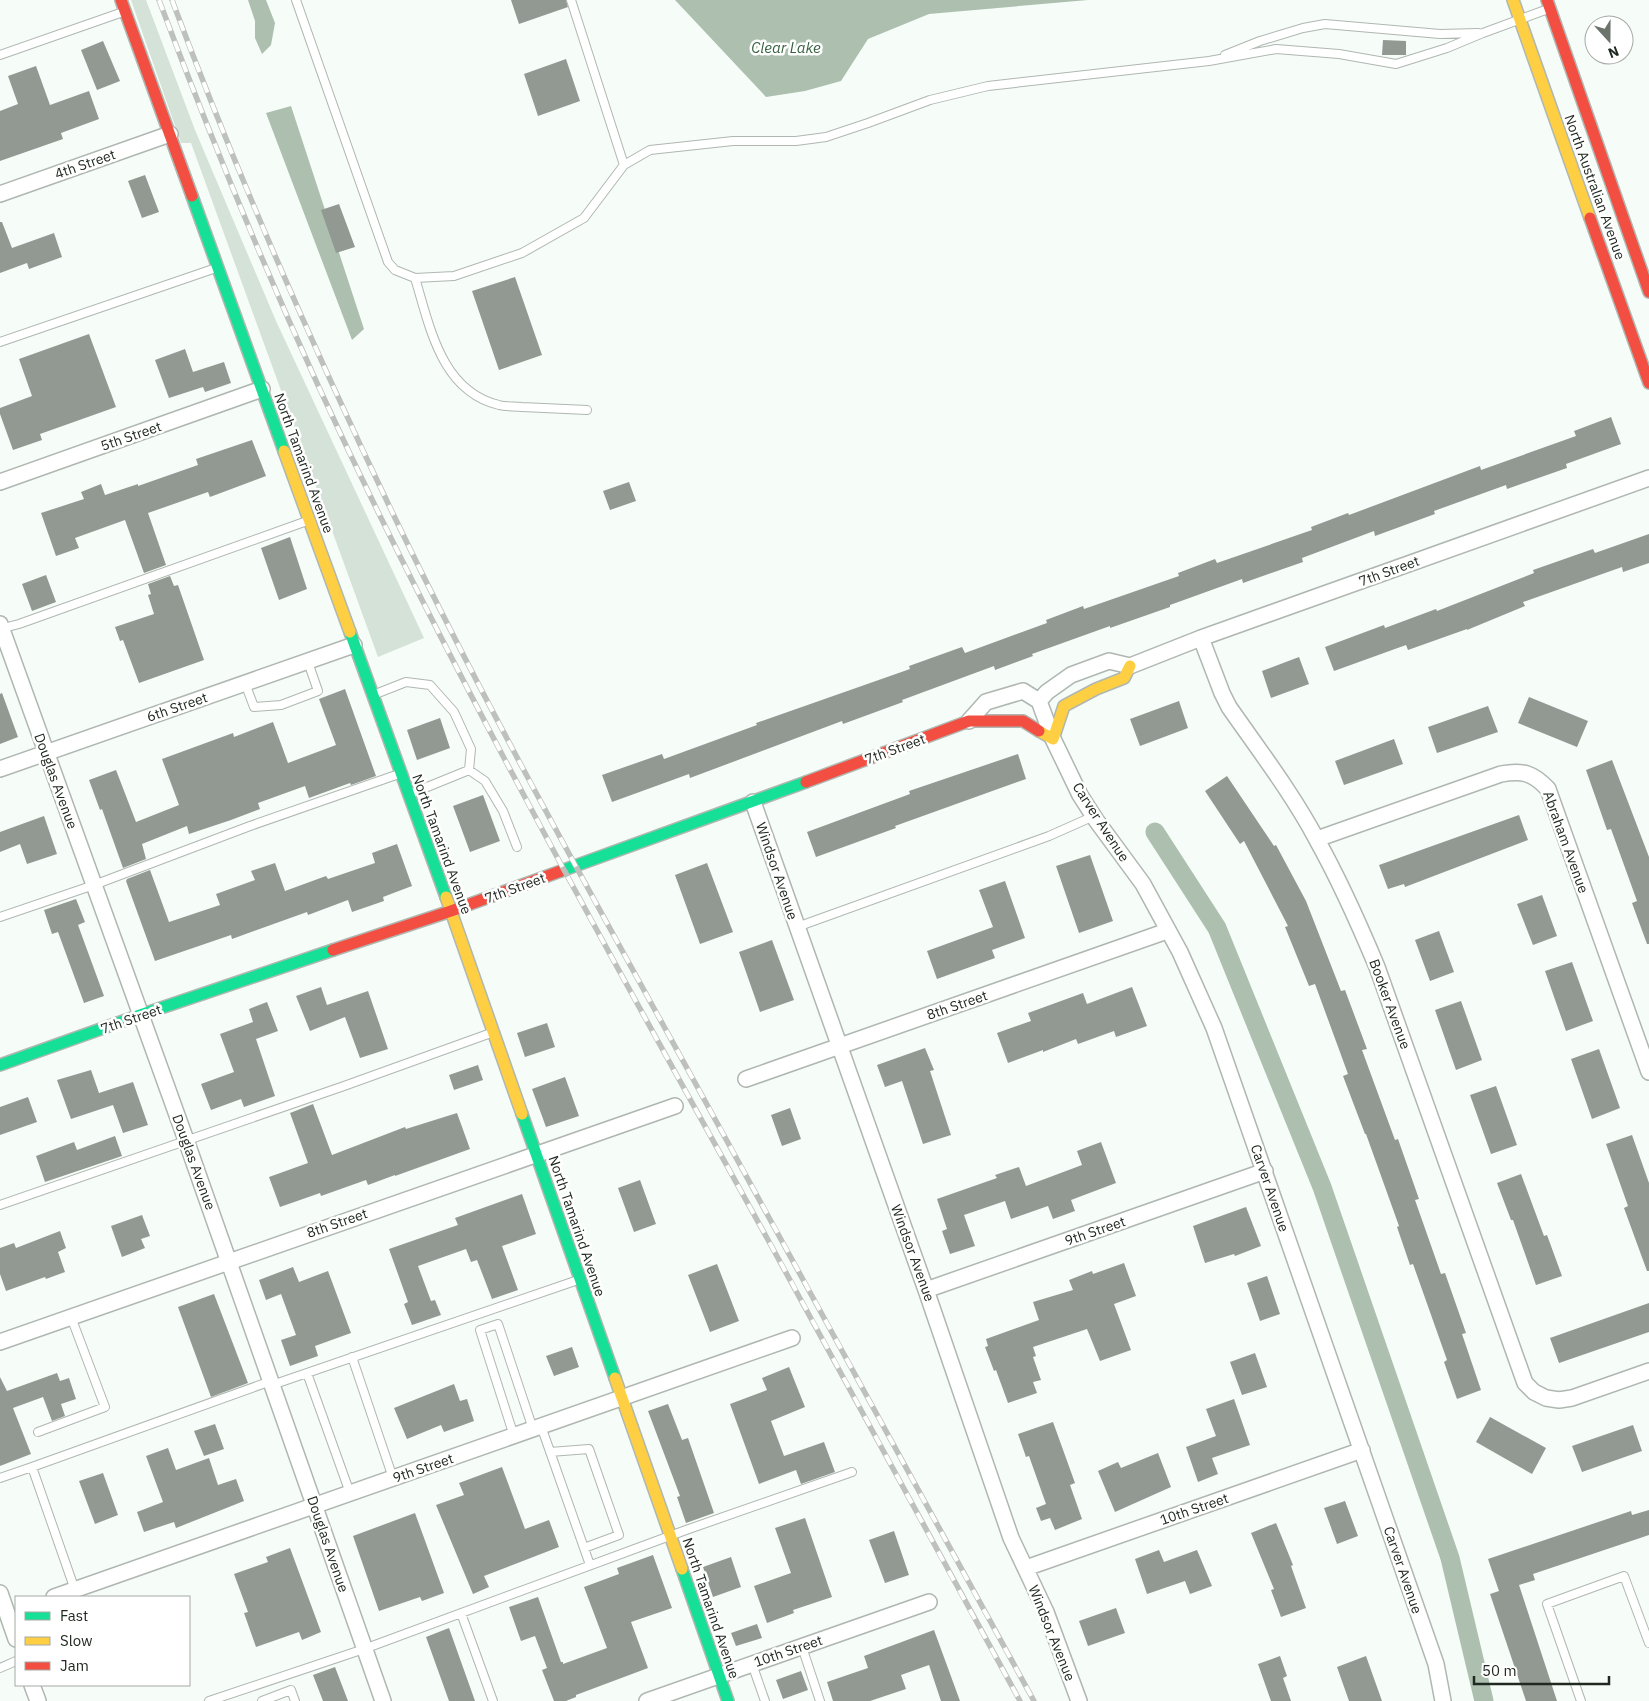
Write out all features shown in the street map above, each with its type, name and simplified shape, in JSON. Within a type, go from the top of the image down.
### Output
[{"type":"street","name":"North Australian Avenue","points":[[1513,0],[1649,383]]},
{"type":"street","name":"North Australian Avenue","points":[[1548,4],[1649,292]]},
{"type":"street","name":"North Tamarind Avenue","points":[[123,5],[450,911],[728,1701]]},
{"type":"street","name":"4th Street","points":[[0,194],[170,134]]},
{"type":"street","name":"5th Street","points":[[0,482],[262,389]]},
{"type":"street","name":"7th Street","points":[[969,721],[986,702],[1023,692],[1039,701],[1047,692],[1071,675],[1109,662],[1130,666],[1202,638],[1649,478]]},
{"type":"street","name":"Douglas Avenue","points":[[1,627],[186,1140],[383,1701]]},
{"type":"street","name":"Booker Avenue","points":[[1202,638],[1229,707],[1282,781],[1317,839],[1352,908],[1377,967],[1525,1383],[1534,1392],[1546,1398],[1559,1400],[1572,1398],[1649,1370]]},
{"type":"street","name":"6th Street","points":[[0,769],[354,645]]},
{"type":"street","name":"7th Street","points":[[0,1065],[140,1015],[450,911],[753,802],[969,721],[1022,721],[1053,739],[1064,706],[1096,689],[1124,678],[1130,666]]},
{"type":"street","name":"Carver Avenue","points":[[1039,701],[1053,739],[1080,795],[1143,884],[1180,952],[1214,1028],[1436,1664],[1443,1701]]},
{"type":"street","name":"Abraham Avenue","points":[[1317,839],[1501,774],[1521,772],[1539,780],[1548,789],[1649,1072]]},
{"type":"street","name":"Windsor Avenue","points":[[753,802],[926,1290],[1011,1538],[1046,1612],[1079,1701]]},
{"type":"street","name":"8th Street","points":[[746,1079],[1167,931]]},
{"type":"street","name":"8th Street","points":[[0,1342],[536,1153],[675,1106]]},
{"type":"street","name":"9th Street","points":[[926,1290],[1265,1171]]},
{"type":"street","name":"9th Street","points":[[57,1596],[792,1338]]},
{"type":"street","name":"10th Street","points":[[1026,1568],[1362,1450]]},
{"type":"street","points":[[0,1593],[15,1636]]},
{"type":"street","name":"10th Street","points":[[647,1701],[929,1602]]},
{"type":"street","points":[[32,1686],[38,1701]]},
{"type":"lane","points":[[296,0],[388,262],[394,270],[415,278],[454,276],[522,253],[584,218],[624,165],[650,150],[733,141],[796,140],[826,137],[930,100],[988,86],[1209,61],[1276,49],[1339,54],[1396,64],[1447,48],[1483,32],[1520,19],[1548,4]]},
{"type":"lane","points":[[571,0],[624,165]]},
{"type":"lane","points":[[0,55],[123,5]]},
{"type":"lane","points":[[1209,61],[1260,41],[1303,28],[1325,24],[1440,34],[1483,32]]},
{"type":"lane","points":[[0,342],[218,268]]},
{"type":"lane","points":[[415,278],[438,350],[461,386],[499,405],[587,410]]},
{"type":"lane","points":[[1,627],[19,624],[309,520]]},
{"type":"lane","points":[[244,684],[254,707],[281,705],[318,691],[308,662]]},
{"type":"lane","points":[[372,695],[406,682],[430,685],[454,712],[461,727],[471,749],[469,770]]},
{"type":"lane","points":[[408,795],[469,770]]},
{"type":"lane","points":[[469,770],[485,781],[503,811],[517,847]]},
{"type":"lane","points":[[0,917],[94,885],[250,826],[401,774]]},
{"type":"lane","points":[[797,927],[1049,836],[1094,816]]},
{"type":"lane","points":[[0,1205],[493,1032]]},
{"type":"lane","points":[[0,1478],[271,1383],[307,1373],[580,1280]]},
{"type":"lane","points":[[38,1432],[105,1407],[71,1317]]},
{"type":"lane","points":[[514,1436],[480,1330],[498,1324],[537,1428],[550,1452],[590,1565]]},
{"type":"lane","points":[[352,1357],[393,1478]]},
{"type":"lane","points":[[307,1373],[350,1493]]},
{"type":"lane","points":[[550,1452],[589,1449],[619,1535],[584,1548]]},
{"type":"lane","points":[[32,1467],[76,1590]]},
{"type":"lane","points":[[209,1701],[364,1648],[670,1536],[852,1472]]},
{"type":"lane","points":[[1581,1701],[1547,1604],[1624,1576],[1649,1643]]},
{"type":"lane","points":[[461,1613],[493,1701]]},
{"type":"lane","points":[[802,1647],[820,1701]]},
{"type":"lane","points":[[0,1668],[15,1661]]},
{"type":"lane","points":[[752,1664],[765,1701]]},
{"type":"lane","points":[[262,1701],[290,1690],[295,1701]]},
{"type":"shaded area","points":[[131,0],[146,0],[195,130],[276,321],[424,638],[378,657],[191,143],[181,143]]},
{"type":"water","points":[[248,0],[266,0],[275,23],[271,45],[262,54],[255,38],[255,21]]},
{"type":"water","name":"Clear Lake","points":[[675,0],[1088,0],[929,14],[868,39],[841,81],[805,91],[766,97]]},
{"type":"water","points":[[291,106],[364,329],[352,340],[266,113]]},
{"type":"building","points":[[511,0],[566,0],[568,7],[519,24]]},
{"type":"building","points":[[1383,40],[1406,41],[1406,55],[1382,55]]},
{"type":"building","points":[[103,41],[120,81],[97,90],[81,50]]},
{"type":"building","points":[[566,59],[580,101],[538,116],[524,74]]},
{"type":"building","points":[[36,66],[50,105],[89,91],[99,119],[61,133],[63,139],[0,161],[0,111],[18,104],[8,76]]},
{"type":"building","points":[[145,175],[159,212],[142,218],[128,181]]},
{"type":"building","points":[[339,204],[355,247],[336,253],[321,210]]},
{"type":"building","points":[[0,222],[2,222],[12,248],[54,233],[62,257],[29,269],[27,263],[0,273]]},
{"type":"building","points":[[515,277],[542,355],[499,370],[472,291]]},
{"type":"building","points":[[89,334],[116,407],[40,434],[42,440],[13,450],[0,414],[0,408],[32,396],[19,359]]},
{"type":"building","points":[[185,349],[193,372],[224,362],[231,383],[205,392],[203,387],[169,398],[155,360]]},
{"type":"building","points":[[1611,417],[1621,444],[1566,464],[1567,468],[1507,489],[1506,485],[1434,511],[1435,514],[1375,536],[1374,531],[1302,558],[1303,562],[1243,583],[1242,579],[1170,605],[1170,607],[1032,654],[1033,656],[995,670],[994,666],[843,724],[842,721],[690,778],[689,774],[612,802],[602,775],[662,754],[664,759],[757,725],[756,723],[910,669],[909,666],[962,647],[965,653],[1047,623],[1046,620],[1083,606],[1084,609],[1179,576],[1178,573],[1215,559],[1217,563],[1312,530],[1311,527],[1348,513],[1349,515],[1480,466],[1481,470],[1576,436],[1574,431]]},
{"type":"building","points":[[252,440],[266,476],[210,497],[208,492],[148,513],[166,565],[144,573],[125,520],[75,538],[79,548],[56,556],[41,513],[84,499],[81,492],[101,484],[105,495],[138,484],[138,486],[198,465],[196,459]]},
{"type":"building","points":[[629,482],[636,501],[610,510],[603,491]]},
{"type":"building","points":[[1649,534],[1649,563],[1623,572],[1622,567],[1523,602],[1525,606],[1467,630],[1408,650],[1406,645],[1334,671],[1325,647],[1384,625],[1385,628],[1436,609],[1437,611],[1534,573],[1533,570],[1593,549],[1595,553]]},
{"type":"building","points":[[290,537],[307,589],[279,600],[261,548]]},
{"type":"building","points":[[46,575],[56,602],[32,611],[22,584]]},
{"type":"building","points":[[170,576],[174,586],[178,585],[204,660],[139,683],[123,640],[120,641],[115,627],[154,614],[148,595],[151,594],[148,584]]},
{"type":"building","points":[[1299,657],[1309,684],[1271,698],[1262,671]]},
{"type":"building","points":[[345,689],[376,776],[309,798],[305,786],[258,803],[260,809],[231,820],[189,834],[187,826],[142,844],[146,859],[123,868],[102,809],[100,810],[89,780],[116,770],[136,822],[179,805],[162,759],[233,733],[234,737],[273,722],[288,763],[336,745],[319,699]]},
{"type":"building","points":[[2,693],[18,737],[0,744],[0,694]]},
{"type":"building","points":[[1529,697],[1588,721],[1577,747],[1518,723]]},
{"type":"building","points":[[1179,701],[1188,728],[1140,746],[1130,719]]},
{"type":"building","points":[[1488,706],[1498,732],[1437,753],[1428,727]]},
{"type":"building","points":[[440,718],[450,748],[417,760],[407,730]]},
{"type":"building","points":[[1394,739],[1403,764],[1344,785],[1335,761]]},
{"type":"building","points":[[1018,754],[1026,779],[895,826],[896,828],[816,857],[807,832],[910,794],[909,791]]},
{"type":"building","points":[[1612,760],[1649,857],[1649,944],[1647,944],[1632,903],[1637,901],[1611,829],[1607,830],[1586,770]]},
{"type":"building","points":[[1227,776],[1274,846],[1276,845],[1306,901],[1341,991],[1345,990],[1367,1049],[1362,1050],[1395,1140],[1398,1139],[1419,1199],[1415,1200],[1441,1274],[1445,1273],[1466,1333],[1462,1334],[1481,1390],[1457,1399],[1444,1362],[1447,1360],[1413,1264],[1410,1265],[1397,1227],[1399,1226],[1343,1076],[1348,1074],[1315,984],[1309,986],[1285,927],[1288,926],[1244,841],[1240,844],[1205,791]]},
{"type":"building","points":[[483,795],[500,841],[470,852],[453,806]]},
{"type":"building","points":[[1519,815],[1528,840],[1405,887],[1404,884],[1388,889],[1379,865]]},
{"type":"building","points":[[44,816],[57,854],[27,864],[20,844],[0,852],[0,832]]},
{"type":"building","points":[[397,844],[412,886],[383,897],[384,901],[352,912],[348,900],[308,915],[307,912],[232,939],[231,935],[155,961],[126,881],[150,870],[169,922],[220,905],[216,894],[255,880],[251,871],[275,863],[285,891],[326,876],[328,879],[375,863],[372,853]]},
{"type":"building","points":[[1090,855],[1113,921],[1079,933],[1056,866]]},
{"type":"building","points":[[707,863],[733,932],[700,944],[675,875]]},
{"type":"building","points":[[1005,881],[1025,938],[992,950],[995,958],[937,979],[927,951],[993,927],[979,890]]},
{"type":"building","points":[[1542,895],[1557,936],[1533,945],[1517,904]]},
{"type":"building","points":[[76,899],[85,922],[78,925],[104,996],[84,1003],[58,932],[52,934],[44,910]]},
{"type":"building","points":[[1439,931],[1454,972],[1430,981],[1415,940]]},
{"type":"building","points":[[772,940],[794,1000],[760,1012],[739,952]]},
{"type":"building","points":[[1572,962],[1593,1021],[1566,1031],[1545,971]]},
{"type":"building","points":[[321,987],[327,1005],[368,991],[388,1049],[360,1058],[345,1017],[310,1031],[296,996]]},
{"type":"building","points":[[1132,987],[1147,1026],[1116,1037],[1114,1031],[1078,1044],[1076,1039],[1008,1063],[997,1033],[1031,1021],[1028,1013],[1083,993],[1087,1004]]},
{"type":"building","points":[[1461,1001],[1482,1060],[1456,1070],[1435,1010]]},
{"type":"building","points":[[267,1002],[278,1031],[256,1039],[275,1096],[244,1107],[241,1099],[211,1110],[201,1084],[234,1072],[220,1034],[253,1022],[249,1009]]},
{"type":"building","points":[[547,1023],[555,1047],[525,1057],[517,1033]]},
{"type":"building","points":[[925,1048],[934,1070],[930,1071],[951,1135],[923,1144],[902,1081],[885,1087],[877,1065]]},
{"type":"building","points":[[1599,1049],[1620,1108],[1592,1119],[1571,1059]]},
{"type":"building","points":[[478,1065],[483,1080],[454,1090],[449,1075]]},
{"type":"building","points":[[91,1070],[99,1093],[133,1082],[148,1125],[123,1133],[113,1105],[71,1119],[57,1080]]},
{"type":"building","points":[[565,1077],[579,1116],[546,1127],[532,1089]]},
{"type":"building","points":[[1496,1086],[1517,1145],[1491,1154],[1470,1095]]},
{"type":"building","points":[[28,1097],[37,1122],[0,1135],[0,1107]]},
{"type":"building","points":[[313,1104],[332,1155],[405,1127],[406,1129],[457,1113],[470,1149],[368,1185],[366,1180],[321,1196],[320,1193],[280,1207],[269,1177],[308,1163],[290,1113]]},
{"type":"building","points":[[790,1108],[801,1139],[782,1146],[771,1115]]},
{"type":"building","points":[[1632,1135],[1649,1183],[1649,1271],[1647,1271],[1624,1208],[1628,1206],[1606,1144]]},
{"type":"building","points":[[115,1136],[122,1156],[45,1182],[36,1156],[74,1142],[77,1150]]},
{"type":"building","points":[[1101,1142],[1116,1183],[1071,1200],[1075,1211],[1053,1219],[1048,1206],[1011,1219],[1005,1201],[964,1215],[975,1246],[950,1254],[942,1231],[947,1229],[937,1199],[997,1178],[995,1175],[1019,1167],[1026,1186],[1082,1165],[1077,1151]]},
{"type":"building","points":[[1521,1174],[1544,1236],[1547,1235],[1562,1276],[1536,1285],[1513,1220],[1511,1220],[1497,1183]]},
{"type":"building","points":[[640,1180],[656,1224],[634,1232],[618,1188]]},
{"type":"building","points":[[522,1194],[536,1234],[502,1246],[518,1290],[492,1299],[477,1260],[471,1262],[466,1249],[418,1266],[431,1301],[435,1300],[441,1315],[412,1325],[404,1304],[408,1302],[389,1249],[458,1225],[455,1218]]},
{"type":"building","points":[[1246,1207],[1261,1246],[1235,1256],[1234,1254],[1205,1263],[1193,1226]]},
{"type":"building","points":[[142,1215],[150,1236],[141,1239],[145,1248],[122,1257],[111,1226]]},
{"type":"building","points":[[60,1231],[66,1248],[58,1252],[65,1272],[6,1291],[0,1274],[0,1248],[14,1243],[16,1248]]},
{"type":"building","points":[[1124,1263],[1136,1296],[1114,1304],[1131,1350],[1100,1361],[1087,1329],[1033,1347],[1036,1356],[1033,1357],[1041,1380],[1033,1382],[1037,1393],[1008,1403],[985,1347],[988,1346],[986,1339],[1039,1320],[1033,1302],[1073,1290],[1069,1280],[1092,1271],[1093,1274]]},
{"type":"building","points":[[717,1264],[739,1321],[710,1332],[688,1275]]},
{"type":"building","points":[[293,1267],[299,1282],[328,1271],[351,1333],[315,1346],[318,1356],[290,1366],[281,1340],[296,1335],[281,1294],[266,1300],[259,1280]]},
{"type":"building","points":[[1267,1276],[1280,1314],[1260,1321],[1247,1283]]},
{"type":"building","points":[[214,1294],[248,1383],[211,1397],[178,1307]]},
{"type":"building","points":[[1649,1303],[1649,1332],[1559,1363],[1550,1338]]},
{"type":"building","points":[[572,1347],[579,1367],[554,1376],[546,1356]]},
{"type":"building","points":[[1255,1353],[1267,1387],[1242,1395],[1230,1362]]},
{"type":"building","points":[[789,1367],[805,1407],[771,1421],[784,1456],[824,1442],[835,1472],[801,1484],[796,1470],[759,1484],[730,1404],[767,1390],[762,1378]]},
{"type":"building","points":[[57,1373],[60,1381],[69,1378],[76,1399],[61,1404],[65,1416],[52,1421],[43,1397],[13,1408],[31,1454],[0,1466],[0,1377],[7,1391]]},
{"type":"building","points":[[454,1384],[460,1401],[467,1399],[474,1421],[444,1432],[441,1425],[407,1439],[394,1408]]},
{"type":"building","points":[[1234,1399],[1250,1445],[1212,1458],[1218,1474],[1198,1482],[1186,1447],[1216,1436],[1206,1409]]},
{"type":"building","points":[[668,1404],[682,1440],[688,1438],[714,1513],[686,1523],[677,1497],[680,1496],[648,1411]]},
{"type":"building","points":[[1490,1417],[1546,1448],[1532,1474],[1476,1442]]},
{"type":"building","points":[[1053,1422],[1075,1483],[1070,1485],[1082,1519],[1055,1530],[1050,1518],[1041,1521],[1036,1508],[1046,1504],[1029,1456],[1026,1457],[1018,1434]]},
{"type":"building","points":[[215,1424],[224,1449],[204,1456],[194,1431]]},
{"type":"building","points":[[1633,1425],[1642,1451],[1582,1472],[1572,1446]]},
{"type":"building","points":[[168,1448],[176,1470],[209,1458],[218,1485],[236,1479],[244,1501],[176,1528],[174,1522],[144,1532],[137,1512],[163,1502],[146,1456]]},
{"type":"building","points":[[1158,1453],[1171,1487],[1115,1512],[1098,1471],[1118,1462],[1121,1468]]},
{"type":"building","points":[[502,1467],[525,1529],[549,1520],[559,1547],[484,1576],[489,1587],[473,1594],[436,1505],[464,1495],[459,1483]]},
{"type":"building","points":[[103,1473],[118,1515],[95,1524],[79,1481]]},
{"type":"building","points":[[1345,1501],[1358,1536],[1337,1544],[1324,1508]]},
{"type":"building","points":[[1649,1510],[1649,1535],[1533,1574],[1535,1580],[1519,1585],[1557,1701],[1526,1701],[1490,1594],[1499,1591],[1488,1559],[1631,1511],[1632,1515]]},
{"type":"building","points":[[415,1513],[444,1593],[422,1601],[420,1597],[379,1611],[353,1536]]},
{"type":"building","points":[[805,1518],[832,1597],[793,1610],[794,1613],[767,1623],[754,1586],[791,1573],[775,1528]]},
{"type":"building","points":[[1276,1523],[1293,1565],[1291,1566],[1306,1608],[1281,1617],[1271,1590],[1274,1589],[1251,1533]]},
{"type":"building","points":[[894,1531],[909,1575],[885,1583],[869,1540]]},
{"type":"building","points":[[290,1548],[321,1632],[302,1640],[299,1632],[256,1647],[244,1613],[248,1612],[234,1574],[268,1562],[266,1557]]},
{"type":"building","points":[[1159,1550],[1164,1562],[1197,1550],[1212,1586],[1190,1594],[1185,1581],[1147,1594],[1135,1559]]},
{"type":"building","points":[[653,1555],[672,1608],[631,1622],[648,1668],[576,1695],[576,1697],[566,1701],[554,1701],[542,1670],[547,1668],[535,1636],[521,1641],[509,1607],[538,1597],[563,1664],[607,1648],[584,1587],[619,1574],[617,1568]]},
{"type":"building","points":[[731,1557],[741,1587],[713,1597],[703,1567]]},
{"type":"building","points":[[1116,1608],[1125,1633],[1088,1646],[1079,1621]]},
{"type":"building","points":[[757,1624],[762,1638],[736,1646],[731,1633]]},
{"type":"building","points":[[449,1628],[475,1701],[449,1701],[426,1637]]},
{"type":"building","points":[[934,1630],[960,1701],[941,1701],[929,1665],[901,1675],[906,1689],[870,1701],[833,1701],[827,1682],[868,1668],[864,1656]]},
{"type":"building","points":[[1280,1656],[1287,1676],[1283,1678],[1291,1701],[1271,1701],[1258,1664]]},
{"type":"building","points":[[1366,1656],[1382,1701],[1349,1701],[1337,1667]]},
{"type":"building","points":[[335,1667],[348,1701],[323,1701],[313,1675]]},
{"type":"building","points":[[801,1671],[808,1690],[783,1699],[776,1680]]},
{"type":"waterway","points":[[1155,832],[1217,928],[1322,1187],[1450,1558],[1484,1701]]},
{"type":"railway","points":[[159,0],[238,201],[294,333],[355,464],[431,618],[572,885],[1020,1701]]},
{"type":"railway","points":[[172,0],[223,132],[306,327],[396,520],[466,661],[578,871],[1034,1701]]},
{"type":"traffic: fast","points":[[192,196],[284,451]]},
{"type":"traffic: fast","points":[[350,632],[446,897]]},
{"type":"traffic: fast","points":[[561,871],[806,782]]},
{"type":"traffic: fast","points":[[0,1065],[140,1015],[333,950]]},
{"type":"traffic: fast","points":[[522,1114],[615,1378]]},
{"type":"traffic: fast","points":[[682,1569],[728,1701]]},
{"type":"traffic: slow","points":[[1513,0],[1590,218]]},
{"type":"traffic: slow","points":[[284,451],[350,632]]},
{"type":"traffic: slow","points":[[1039,731],[1053,739],[1064,706],[1096,689],[1124,678],[1130,666]]},
{"type":"traffic: slow","points":[[446,897],[522,1114]]},
{"type":"traffic: slow","points":[[615,1378],[682,1569]]},
{"type":"traffic: jam","points":[[121,0],[192,196]]},
{"type":"traffic: jam","points":[[1547,0],[1649,292]]},
{"type":"traffic: jam","points":[[1590,218],[1649,383]]},
{"type":"traffic: jam","points":[[806,782],[969,721],[1023,721],[1039,731]]},
{"type":"traffic: jam","points":[[333,950],[451,911],[561,871]]}]
